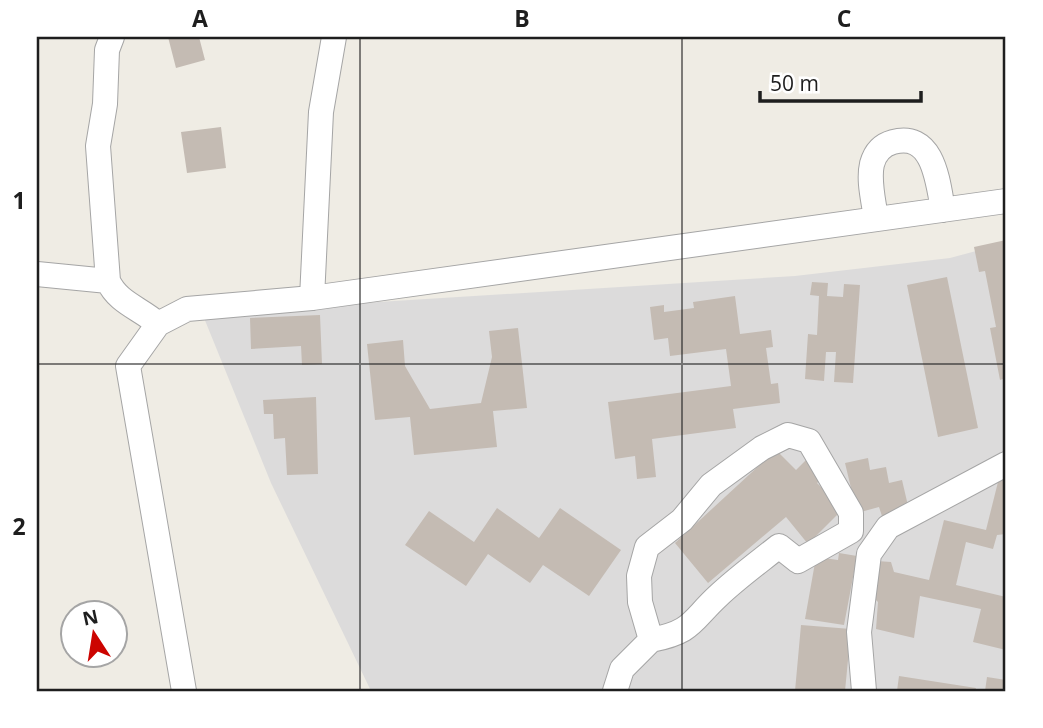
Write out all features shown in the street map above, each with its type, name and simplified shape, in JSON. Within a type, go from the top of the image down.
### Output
[{"type":"street","points":[[111,37],[107,50],[105,104],[98,146],[108,281],[115,296],[141,310],[158,324]]},
{"type":"street","points":[[312,298],[321,112],[334,37]]},
{"type":"street","points":[[876,219],[872,166],[877,152],[885,144],[896,141],[920,146],[930,157],[937,174],[943,210]]},
{"type":"street","points":[[184,691],[128,366],[158,324],[187,309],[312,298],[1006,201]]},
{"type":"street","points":[[37,274],[108,281]]},
{"type":"street","points":[[615,691],[622,669],[651,640],[675,635],[701,617],[716,597],[779,546],[798,561],[851,531],[851,513],[808,441],[788,435],[762,448],[711,485],[682,520],[647,547],[639,576],[640,602],[651,640]]},
{"type":"street","points":[[864,691],[859,632],[869,554],[888,527],[1006,464]]},
{"type":"shaded area","points":[[1006,243],[1006,691],[371,691],[271,483],[202,313],[795,276],[950,258]]},
{"type":"building","points":[[168,37],[199,37],[205,60],[176,68]]},
{"type":"building","points":[[221,127],[226,168],[187,173],[181,132]]},
{"type":"building","points":[[1006,240],[1006,378],[1000,380],[990,328],[996,327],[985,271],[979,272],[974,247]]},
{"type":"building","points":[[947,277],[978,428],[938,437],[907,285]]},
{"type":"building","points":[[812,282],[828,283],[827,296],[843,297],[844,284],[860,285],[853,383],[834,382],[836,352],[826,352],[824,381],[805,379],[808,334],[817,335],[819,296],[810,295]]},
{"type":"building","points":[[735,296],[740,334],[771,330],[773,347],[766,348],[771,384],[778,383],[780,403],[733,409],[736,428],[652,439],[656,477],[637,479],[635,456],[615,459],[608,402],[731,386],[726,349],[670,356],[668,338],[654,340],[650,307],[664,305],[664,312],[694,308],[693,302]]},
{"type":"building","points":[[320,315],[322,364],[302,365],[301,346],[251,349],[250,318]]},
{"type":"building","points":[[518,328],[527,408],[493,411],[497,447],[414,455],[410,417],[375,420],[367,344],[403,340],[405,366],[430,409],[481,403],[492,357],[489,331]]},
{"type":"building","points":[[316,397],[318,474],[287,475],[285,438],[274,439],[273,414],[264,414],[263,400]]},
{"type":"building","points":[[776,450],[796,470],[808,458],[825,476],[817,483],[843,509],[808,544],[786,517],[708,583],[675,543]]},
{"type":"building","points":[[868,458],[870,470],[886,467],[889,483],[902,480],[909,510],[882,516],[879,507],[857,513],[845,463]]},
{"type":"building","points":[[1000,474],[1006,477],[1006,534],[997,535],[993,549],[966,542],[956,585],[1006,597],[1006,650],[973,642],[981,609],[920,596],[914,638],[876,629],[878,602],[873,597],[877,561],[891,562],[894,572],[929,580],[944,520],[986,530]]},
{"type":"building","points":[[497,508],[539,538],[560,508],[621,550],[589,596],[543,565],[530,583],[488,554],[466,586],[405,545],[429,511],[474,542]]},
{"type":"building","points":[[839,553],[857,556],[844,625],[805,619],[816,557],[838,560]]},
{"type":"building","points":[[801,625],[851,629],[845,691],[795,691]]},
{"type":"building","points":[[899,676],[976,688],[975,691],[897,691]]},
{"type":"building","points":[[987,677],[1006,680],[1006,691],[985,691]]}]
